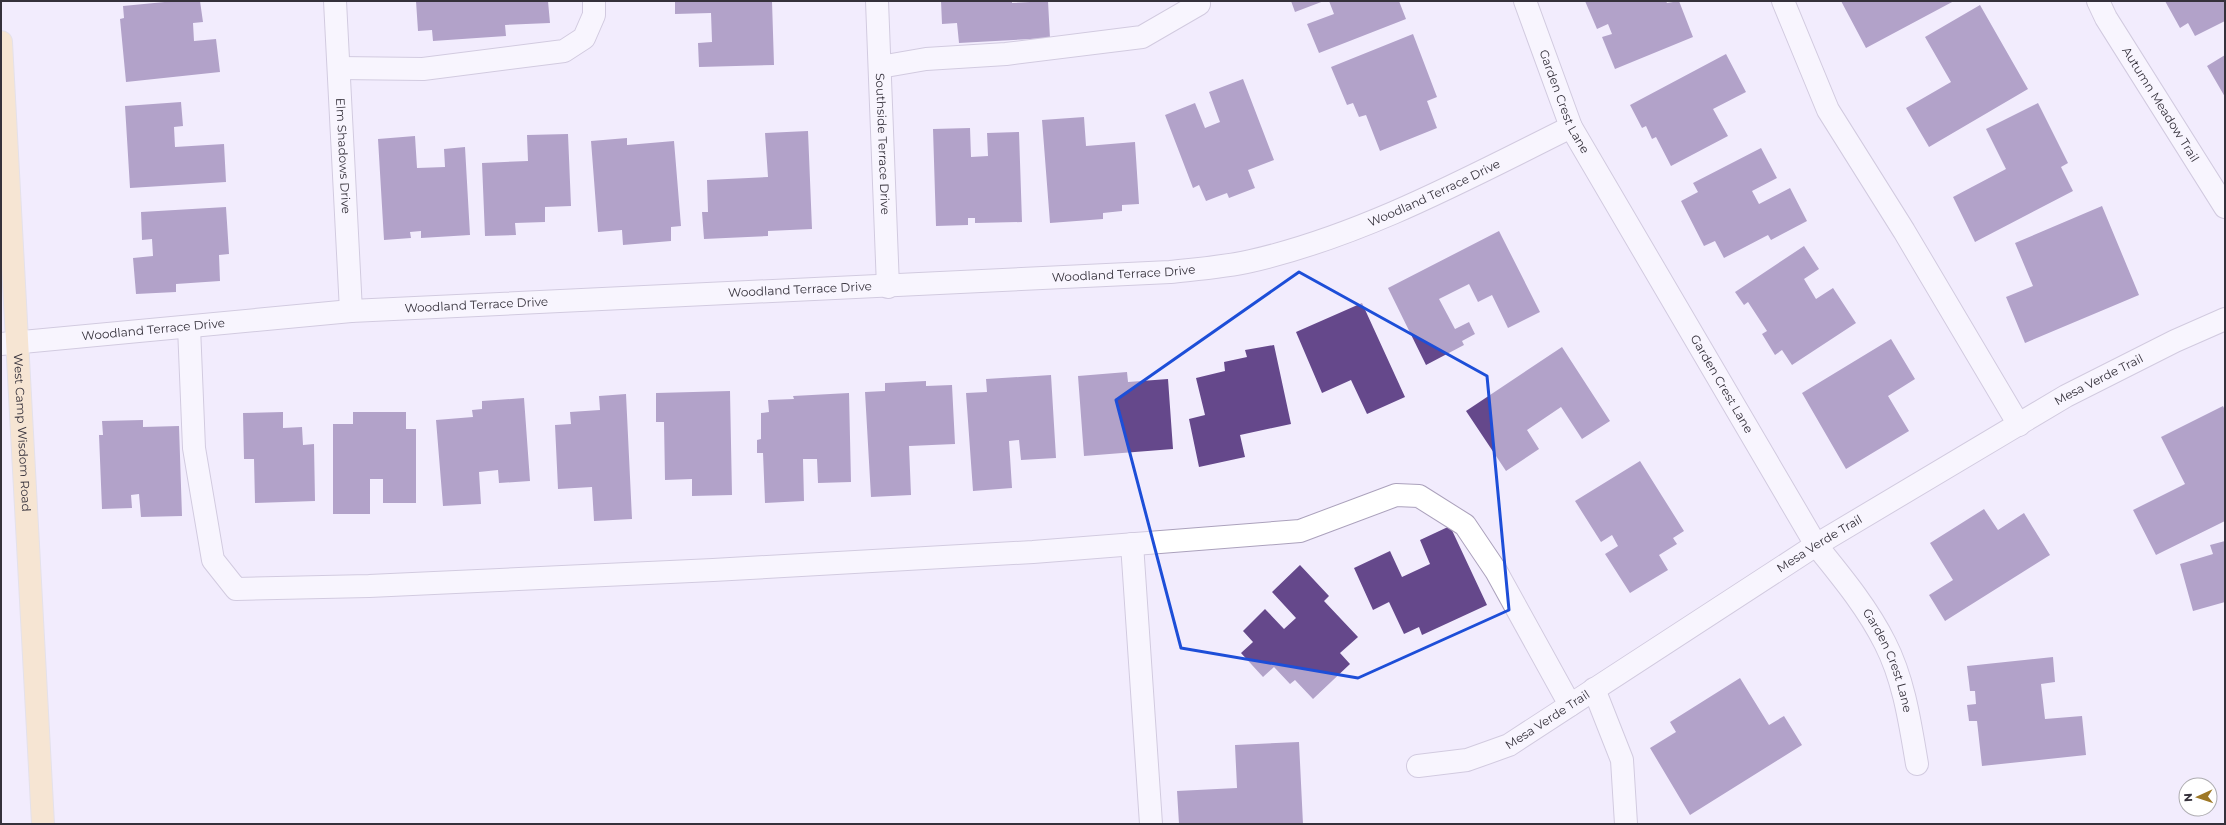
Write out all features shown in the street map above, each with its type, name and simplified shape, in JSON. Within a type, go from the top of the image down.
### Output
[{"type":"main road","name":"West Camp Wisdom Road","points":[[1,42],[10,344],[42,824]]},
{"type":"street","name":"Elm Shadows Drive","points":[[335,1],[352,311]]},
{"type":"street","points":[[339,68],[423,69],[564,51],[584,38],[594,15],[594,1]]},
{"type":"street","name":"Southside Terrace Drive","points":[[877,1],[888,287]]},
{"type":"street","points":[[880,67],[926,59],[1006,54],[1142,37],[1199,4],[1198,1]]},
{"type":"street","name":"Garden Crest Lane","points":[[1525,1],[1571,127],[1816,545],[1854,593],[1885,643],[1908,706],[1918,764]]},
{"type":"street","points":[[1783,1],[1828,110],[1904,230],[2019,425]]},
{"type":"street","name":"Autumn Meadow Trail","points":[[2098,1],[2106,18],[2225,208]]},
{"type":"street","name":"Woodland Terrace Drive","points":[[10,344],[352,311],[888,287],[1170,272],[1250,262],[1305,246],[1372,221],[1453,186],[1571,127]]},
{"type":"street","name":"Mesa Verde Trail","points":[[1418,766],[1467,760],[1509,745],[1816,545],[2066,396],[2175,341],[2225,319]]},
{"type":"street","points":[[189,327],[194,448],[213,560],[236,589],[369,586],[713,570],[1032,552],[1300,531],[1396,495],[1419,496],[1465,525],[1496,571],[1570,704]]},
{"type":"street","points":[[1132,544],[1151,824]]},
{"type":"street","points":[[1594,689],[1622,760],[1626,824]]},
{"type":"highlighted area","points":[[1299,272],[1487,376],[1509,610],[1358,678],[1181,648],[1116,400]]},
{"type":"building","points":[[175,1],[200,1],[203,22],[193,23],[194,41],[216,39],[220,72],[126,82],[120,19],[124,18],[123,6]]},
{"type":"building","points":[[416,1],[548,1],[550,23],[505,25],[506,36],[433,41],[432,30],[418,31]]},
{"type":"building","points":[[675,1],[772,1],[774,65],[699,67],[698,43],[712,42],[711,13],[675,14]]},
{"type":"building","points":[[941,1],[1012,1],[1012,3],[1048,1],[1050,38],[959,43],[957,23],[942,24]]},
{"type":"building","points":[[1291,1],[1324,1],[1295,12]]},
{"type":"building","points":[[1329,1],[1399,1],[1406,19],[1319,53],[1307,24],[1334,14]]},
{"type":"building","points":[[1585,1],[1666,1],[1667,3],[1679,1],[1693,37],[1615,69],[1602,37],[1612,34],[1608,24],[1597,29]]},
{"type":"building","points":[[1841,1],[1954,1],[1866,48]]},
{"type":"building","points":[[2165,1],[2225,1],[2225,21],[2195,36],[2188,23],[2180,28]]},
{"type":"building","points":[[1980,5],[2028,89],[1929,147],[1906,108],[1951,82],[1925,37]]},
{"type":"building","points":[[1413,34],[1437,97],[1427,101],[1437,128],[1380,151],[1366,115],[1359,117],[1353,103],[1347,105],[1331,67]]},
{"type":"building","points":[[1726,54],[1746,92],[1713,109],[1728,136],[1671,166],[1656,137],[1652,139],[1646,126],[1642,128],[1630,105]]},
{"type":"building","points":[[2225,55],[2225,97],[2207,66]]},
{"type":"building","points":[[1243,79],[1274,160],[1248,170],[1255,188],[1229,198],[1227,193],[1206,201],[1199,185],[1193,188],[1165,115],[1195,103],[1205,128],[1220,122],[1209,92]]},
{"type":"building","points":[[181,102],[183,126],[174,127],[175,147],[224,144],[226,182],[130,188],[125,106]]},
{"type":"building","points":[[2038,103],[2068,163],[2061,167],[2073,191],[1975,242],[1953,197],[2006,169],[1986,129]]},
{"type":"building","points":[[1084,117],[1086,146],[1135,142],[1139,204],[1122,205],[1122,211],[1103,213],[1103,219],[1050,223],[1042,120]]},
{"type":"building","points":[[970,128],[971,157],[988,156],[987,133],[1019,132],[1022,222],[975,223],[975,218],[968,218],[968,225],[936,226],[933,129]]},
{"type":"building","points":[[808,131],[812,229],[768,231],[768,236],[704,239],[702,212],[708,212],[707,180],[768,177],[765,133]]},
{"type":"building","points":[[568,134],[571,206],[545,207],[545,222],[515,223],[516,235],[485,236],[482,163],[528,161],[527,135]]},
{"type":"building","points":[[415,136],[417,168],[445,167],[444,149],[465,147],[470,235],[421,238],[421,231],[410,232],[411,238],[384,240],[378,139]]},
{"type":"building","points":[[627,138],[627,145],[674,141],[681,226],[671,227],[671,241],[623,245],[622,230],[598,232],[591,141]]},
{"type":"building","points":[[1761,148],[1777,178],[1752,191],[1759,204],[1790,188],[1807,221],[1771,240],[1768,235],[1724,258],[1715,241],[1704,246],[1681,201],[1698,192],[1693,183]]},
{"type":"building","points":[[2102,206],[2139,295],[2025,343],[2006,297],[2033,286],[2015,243]]},
{"type":"building","points":[[226,207],[229,254],[219,255],[220,281],[176,284],[176,292],[136,294],[133,258],[153,256],[152,239],[142,240],[141,212]]},
{"type":"building","points":[[1499,231],[1540,312],[1508,328],[1492,295],[1478,302],[1469,284],[1439,299],[1455,329],[1469,322],[1475,334],[1462,341],[1464,345],[1426,365],[1388,288]]},
{"type":"building","points":[[1804,246],[1819,269],[1804,279],[1816,299],[1833,288],[1856,323],[1792,365],[1782,350],[1775,355],[1762,334],[1767,331],[1748,302],[1744,305],[1735,292]]},
{"type":"building","points":[[1362,303],[1405,397],[1367,414],[1351,380],[1322,393],[1296,332]]},
{"type":"building","points":[[1891,339],[1915,379],[1888,396],[1909,431],[1846,469],[1802,393]]},
{"type":"building","points":[[1274,345],[1291,424],[1240,435],[1245,457],[1199,467],[1189,419],[1205,415],[1196,378],[1225,371],[1224,362],[1247,357],[1245,350]]},
{"type":"building","points":[[1562,347],[1610,421],[1582,439],[1561,407],[1527,430],[1539,449],[1506,471],[1466,411]]},
{"type":"building","points":[[1127,372],[1128,382],[1168,379],[1173,449],[1084,456],[1078,376]]},
{"type":"building","points":[[1051,375],[1056,458],[1021,460],[1019,440],[1009,441],[1012,488],[973,491],[966,393],[987,392],[986,379]]},
{"type":"building","points":[[926,381],[926,386],[952,385],[955,444],[909,446],[911,495],[871,497],[865,392],[885,391],[885,383]]},
{"type":"building","points":[[730,391],[732,495],[692,496],[692,479],[665,480],[664,422],[656,422],[656,393]]},
{"type":"building","points":[[849,393],[851,482],[818,483],[817,459],[803,459],[804,501],[765,503],[763,453],[757,453],[757,440],[761,439],[761,413],[769,412],[768,400],[794,399],[793,396]]},
{"type":"building","points":[[626,394],[632,519],[594,521],[592,487],[558,489],[555,425],[571,424],[570,412],[600,410],[599,396]]},
{"type":"building","points":[[524,398],[530,481],[499,483],[498,470],[479,472],[481,504],[443,506],[436,420],[473,417],[472,410],[482,409],[482,401]]},
{"type":"building","points":[[2223,406],[2225,410],[2225,521],[2156,555],[2133,510],[2185,484],[2161,437]]},
{"type":"building","points":[[283,412],[283,428],[302,427],[303,445],[314,444],[315,501],[255,503],[254,459],[244,459],[243,413]]},
{"type":"building","points":[[353,412],[406,412],[406,429],[416,429],[416,503],[383,503],[383,479],[370,479],[370,514],[333,514],[333,424],[353,424]]},
{"type":"building","points":[[143,420],[143,427],[179,426],[182,516],[141,517],[139,494],[131,495],[132,508],[102,509],[99,435],[103,435],[102,421]]},
{"type":"building","points":[[1640,461],[1684,531],[1673,538],[1677,544],[1659,555],[1668,570],[1630,593],[1605,554],[1618,546],[1612,535],[1601,542],[1575,501]]},
{"type":"building","points":[[1984,509],[1998,530],[2024,513],[2050,555],[1945,621],[1929,595],[1953,580],[1930,543]]},
{"type":"building","points":[[1450,526],[1487,605],[1422,635],[1419,627],[1404,634],[1389,602],[1373,610],[1354,568],[1390,551],[1402,577],[1430,564],[1420,540]]},
{"type":"building","points":[[2225,541],[2225,602],[2193,611],[2180,564],[2213,554],[2210,545]]},
{"type":"building","points":[[1300,565],[1329,596],[1324,601],[1358,637],[1340,653],[1350,664],[1313,699],[1295,680],[1290,684],[1274,667],[1263,677],[1241,653],[1253,642],[1243,631],[1265,609],[1284,629],[1296,618],[1272,592]]},
{"type":"building","points":[[2053,657],[2055,682],[2041,684],[2045,719],[2082,716],[2086,755],[1982,766],[1977,721],[1969,721],[1967,705],[1976,704],[1975,691],[1970,691],[1967,666]]},
{"type":"building","points":[[1740,678],[1769,725],[1784,716],[1802,745],[1690,815],[1650,748],[1676,732],[1670,722]]},
{"type":"building","points":[[1299,742],[1303,824],[1179,824],[1177,791],[1237,788],[1235,745]]}]
